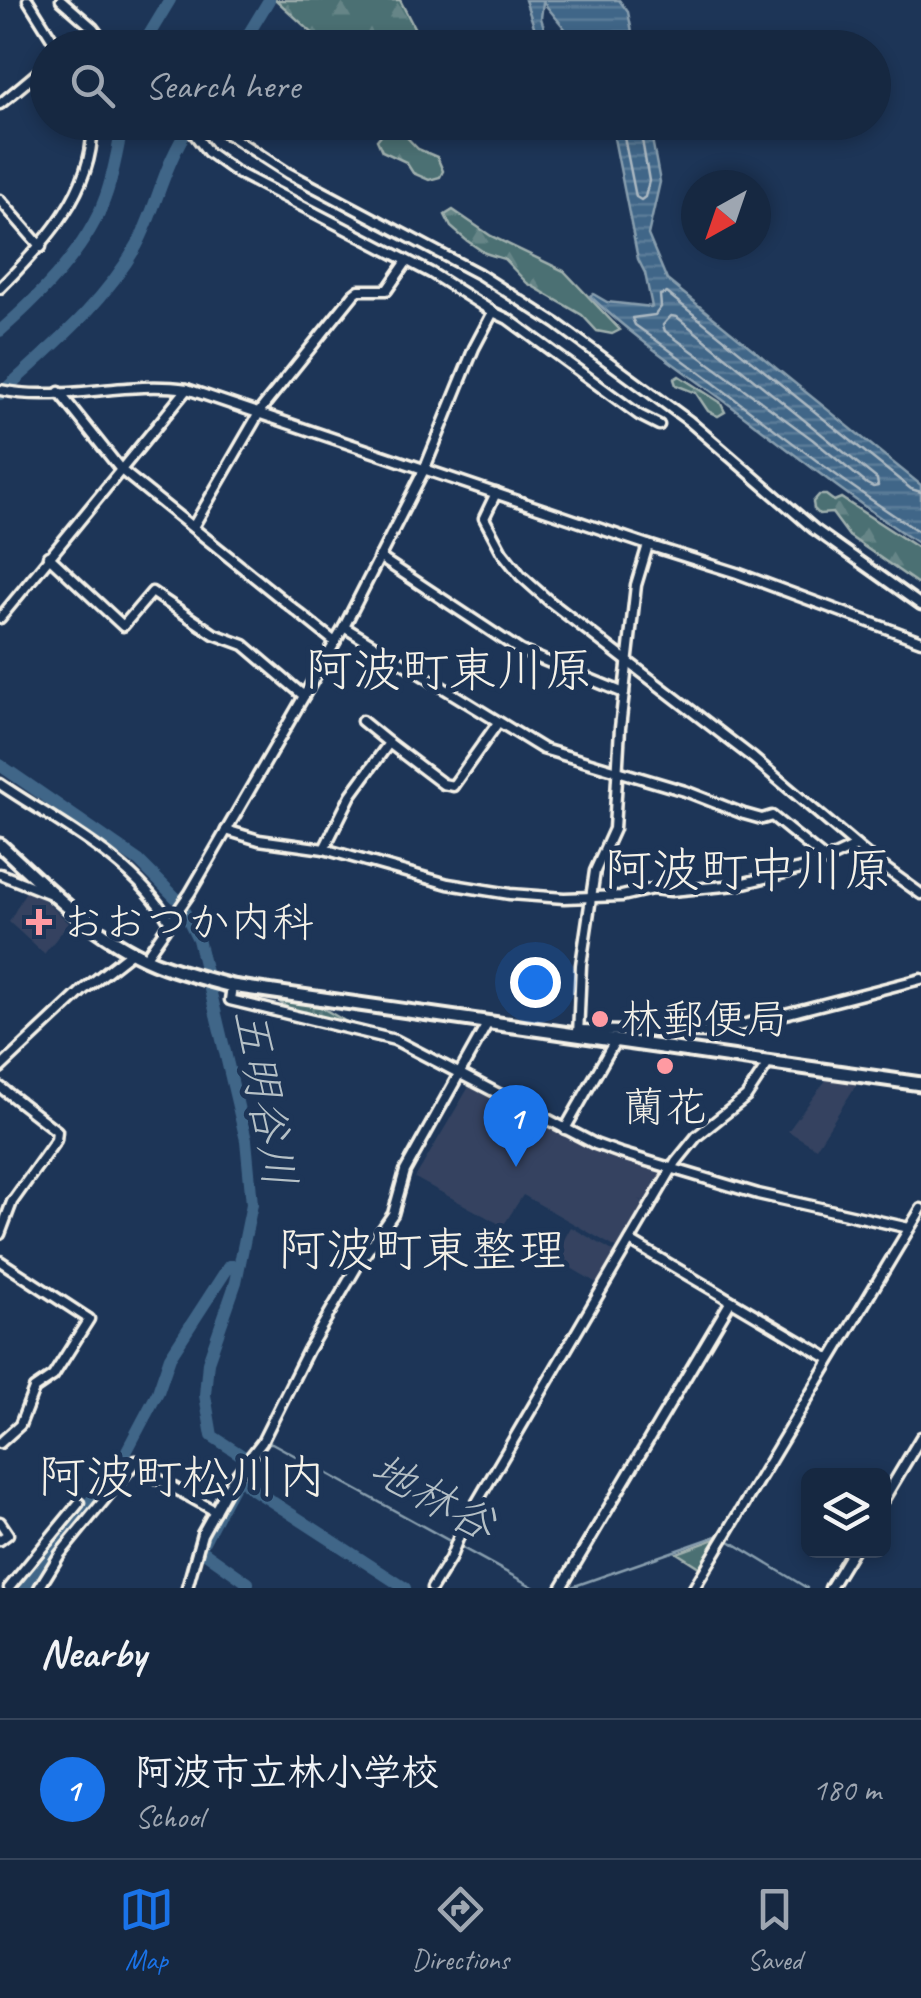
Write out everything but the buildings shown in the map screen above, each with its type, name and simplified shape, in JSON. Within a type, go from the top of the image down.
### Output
[{"type":"main road","points":[[0,844],[76,914],[139,955],[228,985],[921,1084]]},
{"type":"street","points":[[28,0],[47,30]]},
{"type":"street","points":[[61,0],[94,30]]},
{"type":"street","points":[[0,104],[30,79]]},
{"type":"street","points":[[0,288],[52,233],[83,174],[91,140]]},
{"type":"street","points":[[199,140],[208,152],[236,172],[407,260],[508,319],[659,425]]},
{"type":"street","points":[[237,140],[288,173],[479,274],[557,324],[689,421],[814,529],[921,605]]},
{"type":"street","points":[[0,200],[42,247]]},
{"type":"street","points":[[193,527],[259,414],[354,294],[359,290],[387,290],[407,260]]},
{"type":"street","points":[[0,1068],[83,990],[139,955],[186,899],[344,627],[426,468],[492,312]]},
{"type":"street","points":[[0,390],[19,394],[145,385],[187,390],[737,573],[921,641]]},
{"type":"street","points":[[0,618],[187,390]]},
{"type":"street","points":[[59,392],[121,470],[335,642]]},
{"type":"street","points":[[496,493],[484,518],[512,564],[549,601],[921,894]]},
{"type":"street","points":[[648,545],[636,585],[614,829],[600,857],[582,965],[579,1034],[711,1033],[921,979]]},
{"type":"street","points":[[48,556],[124,626],[152,592],[214,634],[244,646],[304,696]]},
{"type":"street","points":[[379,557],[521,651],[624,692]]},
{"type":"street","points":[[344,627],[543,750],[686,791],[744,814],[762,819],[772,816],[825,859]]},
{"type":"street","points":[[362,721],[443,784],[453,786],[498,724]]},
{"type":"street","points":[[324,849],[351,795],[389,743]]},
{"type":"street","points":[[0,784],[126,869],[156,898],[171,920]]},
{"type":"street","points":[[226,830],[260,840],[324,849],[473,888],[564,898],[736,885],[812,866],[856,846]]},
{"type":"street","points":[[0,874],[54,894]]},
{"type":"street","points":[[228,985],[230,1000],[379,1034],[596,1144],[758,1194],[909,1228]]},
{"type":"street","points":[[187,1588],[196,1548],[215,1511],[262,1442],[316,1336],[394,1214],[405,1171],[487,1024]]},
{"type":"street","points":[[565,1129],[615,1042]]},
{"type":"street","points":[[432,1588],[672,1169],[697,1136],[746,1098],[769,1062]]},
{"type":"street","points":[[0,1087],[57,1131],[56,1140],[12,1202],[0,1234]]},
{"type":"street","points":[[694,1588],[921,1209]]},
{"type":"street","points":[[630,1242],[830,1359]]},
{"type":"street","points":[[0,1261],[88,1319],[54,1376],[34,1389],[20,1425],[0,1443]]},
{"type":"street","points":[[561,1588],[731,1301]]},
{"type":"street","points":[[891,1487],[921,1436]]},
{"type":"street","points":[[39,1588],[60,1554],[136,1461],[158,1479],[215,1511]]},
{"type":"street","points":[[10,1588],[79,1503]]},
{"type":"street","points":[[0,1522],[8,1534],[0,1540]]},
{"type":"street","points":[[830,1588],[848,1558]]},
{"type":"shaded area","name":"おおつか内科","points":[[26,891],[43,899],[69,923],[44,954],[9,922]]},
{"type":"shaded area","points":[[826,1080],[858,1082],[816,1148],[788,1131]]},
{"type":"shaded area","points":[[470,1085],[603,1153],[661,1169],[664,1176],[648,1204],[639,1199],[647,1205],[620,1250],[523,1195],[503,1226],[415,1178]]},
{"type":"shaded area","points":[[571,1227],[618,1254],[600,1285],[554,1258]]},
{"type":"green space","points":[[276,0],[400,0],[415,30],[309,30]]},
{"type":"green space","points":[[377,140],[409,140],[418,149],[437,157],[443,171],[440,177],[429,180],[413,173],[406,162],[382,151]]},
{"type":"green space","points":[[453,210],[491,236],[564,271],[620,330],[612,334],[597,331],[582,315],[527,283],[504,259],[485,253],[466,240],[451,227],[445,215]]},
{"type":"green space","points":[[679,376],[720,402],[725,412],[718,416],[708,411],[696,393],[676,385],[674,379]]},
{"type":"green space","points":[[819,495],[834,501],[841,498],[921,550],[921,586],[849,536],[832,513],[819,514],[813,502]]},
{"type":"green space","points":[[277,1000],[317,1005],[350,1024],[295,1013]]},
{"type":"green space","points":[[720,1537],[702,1569],[677,1553]]},
{"type":"water","points":[[525,0],[619,0],[628,12],[632,30],[566,30],[543,2],[545,30],[535,30]]},
{"type":"water","points":[[614,140],[652,140],[660,182],[648,235],[667,280],[921,485],[921,545],[661,355],[590,296],[652,307],[638,259]]},
{"type":"waterway","points":[[152,30],[170,0]]},
{"type":"waterway","name":"五明谷川","points":[[251,30],[269,0]]},
{"type":"waterway","points":[[0,331],[46,287],[87,235],[108,189],[120,140]]},
{"type":"waterway","name":"五明谷川","points":[[0,394],[75,325],[123,267],[143,232],[182,140]]},
{"type":"waterway","name":"五明谷川","points":[[0,765],[139,861],[179,901],[198,939],[246,1140],[252,1204],[236,1282],[208,1362],[205,1395],[212,1436],[252,1462],[243,1477],[248,1486],[405,1588]]},
{"type":"waterway","name":"五明谷川","points":[[26,1588],[47,1552],[123,1458],[158,1392],[170,1357],[229,1266],[238,1266]]},
{"type":"waterway","name":"地林谷","points":[[252,1462],[272,1443],[535,1588]]},
{"type":"waterway","points":[[243,1477],[234,1485],[200,1549],[248,1583],[246,1588]]},
{"type":"waterway","name":"地林谷","points":[[569,1588],[720,1535],[807,1588]]},
{"type":"place","name":"おおつか内科","points":[[39,922]]},
{"type":"place","name":"林郵便局","points":[[600,1019]]},
{"type":"place","name":"蘭花","points":[[665,1066]]},
{"type":"place","name":"阿波市立林小学校","points":[[516,1167]]},
{"type":"district","name":"阿波町東川原","points":[[449,670]]},
{"type":"district","name":"阿波町中川原","points":[[748,870]]},
{"type":"district","name":"阿波町東整理","points":[[422,1250]]},
{"type":"district","name":"阿波町松川内","points":[[182,1477]]}]
